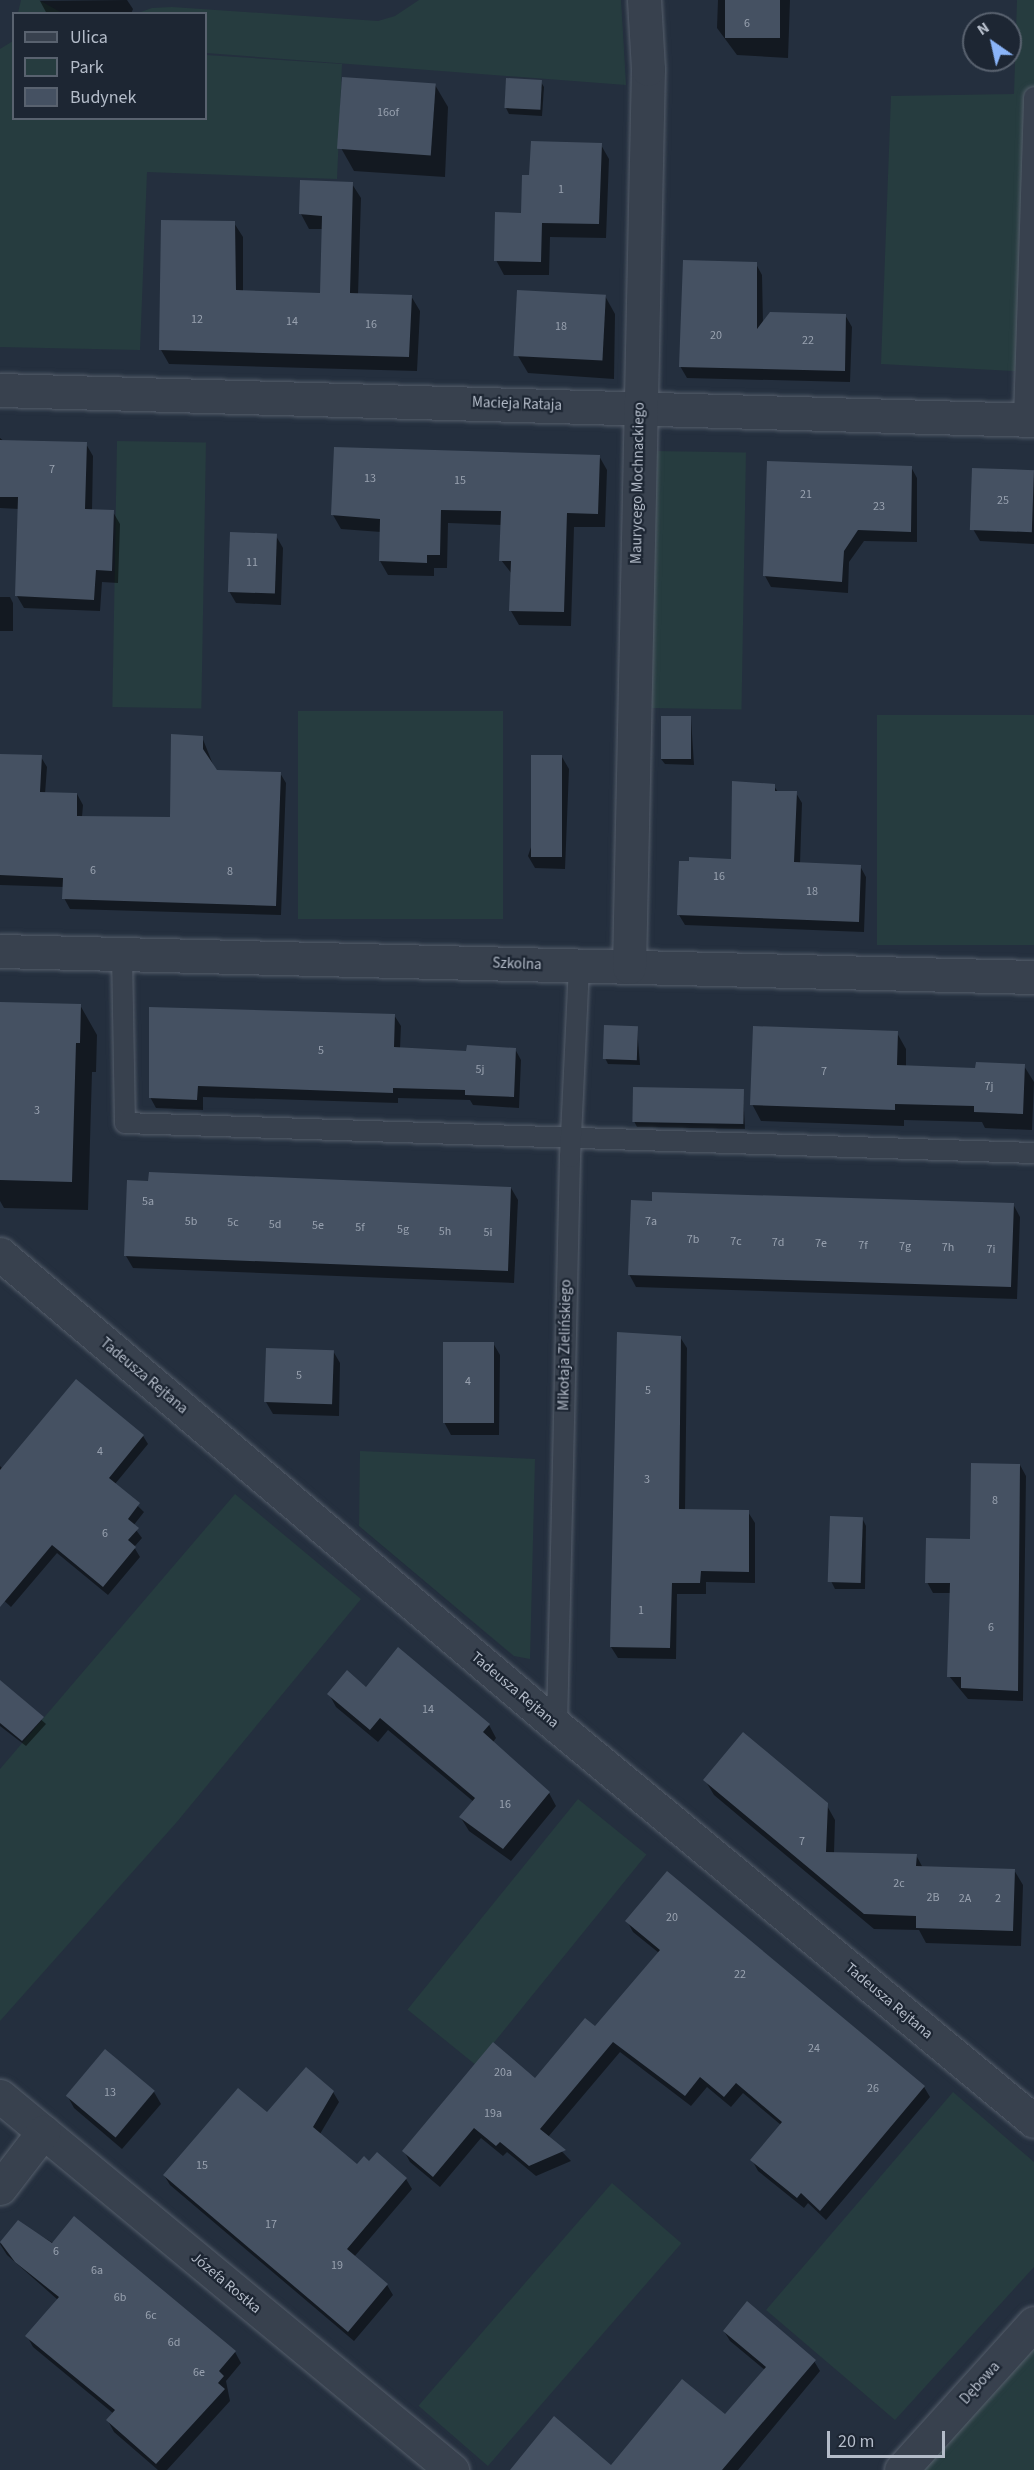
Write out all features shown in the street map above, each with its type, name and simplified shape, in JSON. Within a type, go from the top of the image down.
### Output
[{"type":"street","name":"Maurycego Mochnackiego","points":[[629,967],[639,407],[648,69],[644,0]]},
{"type":"street","name":"Macieja Rataja","points":[[0,390],[1029,420]]},
{"type":"street","name":"Szkolna","points":[[0,951],[1034,977]]},
{"type":"street","name":"Tadeusza Rejtana","points":[[0,1254],[557,1726],[1034,2121]]},
{"type":"street","name":"Józefa Rostka","points":[[0,2096],[452,2470]]},
{"type":"street","points":[[0,2188],[43,2132]]},
{"type":"street","name":"Dębowa","points":[[901,2470],[1034,2323]]},
{"type":"lane","points":[[1029,420],[1034,97]]},
{"type":"lane","points":[[122,953],[125,1123],[1034,1153]]},
{"type":"lane","name":"Mikołaja Zielińskiego","points":[[557,1726],[570,1139],[579,965]]},
{"type":"green space","points":[[21,0],[39,0],[60,12],[18,12]]},
{"type":"green space","points":[[419,0],[621,0],[626,85],[207,53],[207,12],[141,12],[152,8],[172,7],[378,21],[395,16]]},
{"type":"green space","points":[[1017,0],[1034,0],[1034,372],[881,364],[891,96],[1014,94],[1015,72],[1022,72],[1022,12],[1017,12]]},
{"type":"green space","points":[[12,42],[12,120],[207,120],[207,55],[342,64],[337,179],[147,172],[140,350],[0,347],[0,49]]},
{"type":"green space","points":[[117,441],[206,443],[201,709],[112,707]]},
{"type":"green space","points":[[655,451],[746,453],[742,710],[651,708]]},
{"type":"green space","points":[[298,711],[503,711],[503,919],[298,919]]},
{"type":"green space","points":[[877,715],[1034,715],[1034,945],[877,945]]},
{"type":"green space","points":[[360,1451],[535,1459],[530,1659],[514,1656],[359,1526]]},
{"type":"green space","points":[[235,1494],[361,1599],[176,1823],[0,2021],[0,1769]]},
{"type":"green space","points":[[578,1799],[646,1854],[476,2065],[407,2010]]},
{"type":"green space","points":[[953,2092],[1034,2162],[1034,2267],[895,2420],[766,2310]]},
{"type":"green space","points":[[612,2183],[681,2243],[488,2466],[418,2406]]},
{"type":"green space","points":[[1034,2345],[1034,2470],[920,2470]]},
{"type":"building","points":[[725,0],[780,0],[780,38],[725,38]]},
{"type":"building","points":[[342,77],[436,84],[431,155],[337,149]]},
{"type":"building","points":[[506,78],[542,80],[540,110],[504,108]]},
{"type":"building","points":[[531,141],[602,143],[599,224],[542,223],[541,262],[494,261],[495,212],[521,213],[522,175],[529,175]]},
{"type":"building","points":[[300,180],[353,182],[350,293],[412,295],[409,357],[159,350],[161,220],[235,221],[236,290],[320,293],[322,216],[299,214]]},
{"type":"building","points":[[683,260],[757,262],[757,329],[770,312],[846,314],[845,371],[679,367]]},
{"type":"building","points":[[517,290],[606,295],[602,361],[514,356]]},
{"type":"building","points":[[0,440],[87,442],[85,509],[114,510],[112,571],[96,570],[94,600],[15,596],[18,497],[0,497]]},
{"type":"building","points":[[334,447],[600,455],[598,514],[567,513],[564,612],[509,611],[511,561],[499,561],[501,511],[441,510],[440,555],[427,555],[427,563],[379,561],[380,519],[331,515]]},
{"type":"building","points":[[767,461],[912,466],[911,532],[858,530],[844,551],[842,582],[763,576]]},
{"type":"building","points":[[972,468],[1034,470],[1032,532],[970,530]]},
{"type":"building","points":[[230,532],[277,534],[275,594],[228,592]]},
{"type":"building","points":[[661,716],[691,716],[691,759],[661,759]]},
{"type":"building","points":[[171,734],[203,736],[203,749],[217,770],[281,772],[276,906],[62,899],[63,878],[0,875],[0,754],[42,755],[40,792],[77,793],[77,816],[170,817]]},
{"type":"building","points":[[531,755],[562,755],[562,857],[531,857]]},
{"type":"building","points":[[732,781],[775,784],[775,791],[797,791],[794,862],[861,865],[859,922],[677,915],[679,861],[689,861],[689,857],[731,859]]},
{"type":"building","points":[[0,1002],[81,1004],[80,1043],[76,1043],[72,1182],[0,1180]]},
{"type":"building","points":[[149,1007],[395,1014],[394,1047],[466,1051],[467,1045],[516,1048],[514,1097],[465,1095],[465,1090],[393,1088],[393,1093],[198,1086],[197,1100],[149,1098]]},
{"type":"building","points":[[604,1025],[638,1026],[637,1060],[603,1059]]},
{"type":"building","points":[[753,1026],[898,1031],[897,1065],[975,1068],[976,1062],[1025,1064],[1023,1114],[974,1112],[974,1106],[895,1104],[895,1110],[750,1105]]},
{"type":"building","points":[[633,1087],[744,1089],[743,1124],[632,1122]]},
{"type":"building","points":[[149,1172],[511,1187],[508,1271],[124,1256],[127,1180],[148,1181]]},
{"type":"building","points":[[652,1192],[1014,1203],[1011,1287],[628,1275],[631,1200],[652,1201]]},
{"type":"building","points":[[617,1332],[681,1336],[679,1509],[749,1510],[749,1572],[701,1571],[700,1583],[672,1583],[670,1648],[610,1647]]},
{"type":"building","points":[[443,1342],[494,1342],[494,1423],[443,1423]]},
{"type":"building","points":[[266,1348],[334,1350],[332,1404],[264,1402]]},
{"type":"building","points":[[76,1379],[144,1435],[109,1478],[140,1503],[128,1519],[139,1528],[128,1540],[136,1547],[103,1587],[52,1545],[0,1607],[0,1470]]},
{"type":"building","points":[[971,1463],[1020,1464],[1018,1691],[961,1688],[961,1677],[947,1677],[950,1583],[925,1583],[926,1538],[970,1539]]},
{"type":"building","points":[[830,1516],[863,1517],[861,1583],[828,1582]]},
{"type":"building","points":[[398,1647],[490,1724],[483,1732],[550,1792],[503,1849],[459,1817],[475,1798],[380,1718],[370,1730],[327,1694],[347,1670],[366,1687]]},
{"type":"building","points":[[0,1680],[44,1717],[22,1741],[0,1723]]},
{"type":"building","points":[[743,1732],[828,1803],[826,1852],[917,1854],[916,1866],[1015,1869],[1013,1931],[916,1928],[916,1916],[864,1914],[703,1780]]},
{"type":"building","points":[[667,1871],[925,2086],[820,2211],[801,2193],[797,2198],[750,2160],[782,2122],[736,2083],[724,2097],[700,2077],[685,2096],[613,2042],[540,2129],[566,2150],[529,2166],[500,2142],[496,2146],[474,2128],[433,2177],[402,2151],[493,2042],[535,2078],[585,2018],[595,2026],[660,1950],[625,1921]]},
{"type":"building","points":[[105,2049],[155,2091],[116,2138],[66,2096]]},
{"type":"building","points":[[306,2067],[334,2091],[313,2127],[357,2164],[364,2156],[369,2161],[377,2152],[407,2178],[347,2249],[388,2284],[348,2332],[163,2175],[238,2088],[267,2112]]},
{"type":"building","points":[[74,2216],[236,2351],[219,2371],[224,2376],[218,2383],[225,2389],[156,2464],[106,2420],[115,2410],[25,2336],[59,2297],[15,2262],[0,2242],[18,2220],[52,2243]]},
{"type":"building","points":[[747,2301],[816,2360],[722,2470],[510,2470],[554,2416],[611,2465],[682,2379],[725,2414],[766,2367],[723,2331]]}]
